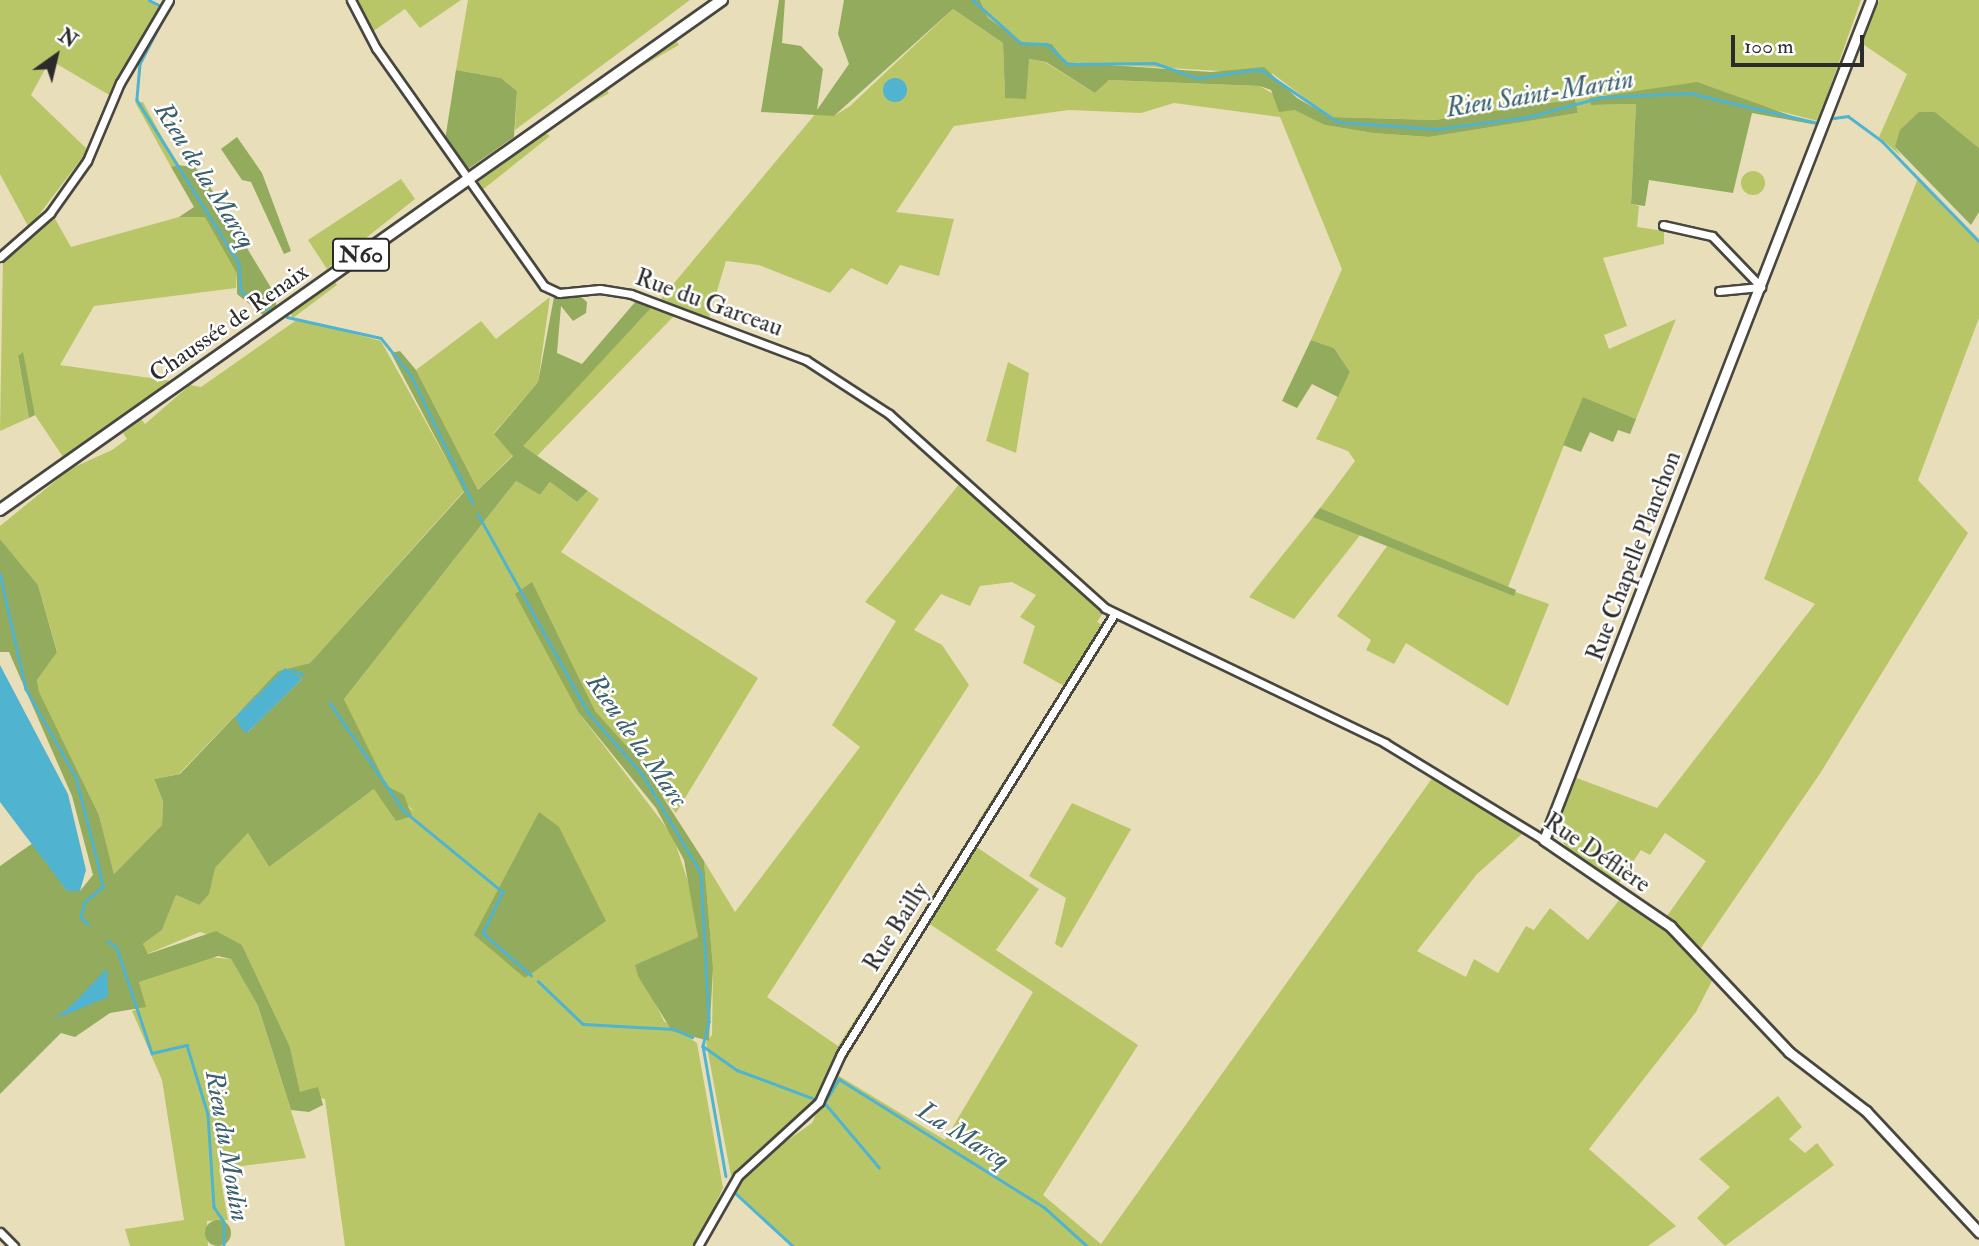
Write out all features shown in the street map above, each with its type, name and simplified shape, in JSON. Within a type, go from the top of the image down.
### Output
[{"type":"main road","name":"Chaussée de Renaix","points":[[0,510],[722,0]]},
{"type":"street","points":[[0,257],[50,213],[88,161],[120,83],[169,0]]},
{"type":"street","name":"Rue du Garceau","points":[[351,0],[376,48],[544,286],[559,293],[600,289],[631,295],[806,360],[889,414],[1115,613]]},
{"type":"street","name":"Rue Chapelle Planchon","points":[[1544,840],[1871,0]]},
{"type":"street","points":[[1663,226],[1721,242],[1761,287]]},
{"type":"street","points":[[1719,291],[1761,287]]},
{"type":"street","name":"Rue Déflière","points":[[1115,613],[1385,744],[1544,840],[1670,926],[1789,1052],[1866,1111],[1979,1232]]},
{"type":"street","name":"Rue Bailly","points":[[698,1246],[738,1175],[819,1102],[841,1054],[1115,613]]},
{"type":"street","points":[[0,1232],[14,1246]]},
{"type":"green space","points":[[0,0],[148,0],[159,8],[111,96],[50,60],[31,95],[88,150],[29,228],[0,174]]},
{"type":"green space","points":[[353,0],[461,0],[420,28],[405,9],[372,32]]},
{"type":"green space","points":[[468,0],[690,0],[515,130],[517,91],[501,78],[456,70]]},
{"type":"green space","points":[[779,0],[785,0],[782,43],[801,46],[823,69],[817,110],[849,64],[838,34],[844,0],[980,0],[988,18],[1024,43],[1052,44],[1066,62],[1211,72],[1264,67],[1297,98],[1330,117],[1435,120],[1575,99],[1578,113],[1429,137],[1373,133],[1325,125],[1295,110],[1279,112],[1271,90],[1260,86],[1109,80],[1095,93],[1046,62],[1029,59],[1026,99],[1005,98],[1003,43],[953,9],[834,116],[761,112]]},
{"type":"green space","points":[[980,0],[1861,0],[1818,121],[1728,98],[1602,95],[1592,105],[1636,104],[1631,204],[1639,206],[1637,227],[1664,231],[1664,244],[1603,258],[1627,326],[1604,335],[1609,349],[1676,319],[1636,419],[1583,397],[1508,587],[1320,508],[1355,461],[1348,451],[1316,439],[1350,372],[1334,348],[1311,340],[1342,269],[1280,117],[1174,103],[1141,113],[1069,110],[954,126],[896,212],[954,219],[939,276],[900,265],[887,285],[851,268],[830,293],[759,265],[726,261],[708,321],[660,300],[817,112],[834,116],[850,106],[953,9],[1003,43],[1005,98],[1028,59],[1045,62],[1095,93],[1109,80],[1260,86],[1325,125],[1373,133],[1429,137],[1578,113],[1575,99],[1435,120],[1330,117],[1273,74],[1066,62],[1052,44],[1024,43],[988,18]]},
{"type":"green space","points":[[1879,0],[1979,0],[1979,148],[1935,112],[1895,147],[1901,156],[1879,137],[1907,74],[1861,43]]},
{"type":"green space","points":[[363,32],[377,53],[445,150],[375,55]]},
{"type":"green space","points":[[676,41],[679,45],[635,70]]},
{"type":"green space","points":[[456,70],[501,78],[517,91],[514,137],[468,169],[445,140]]},
{"type":"green space","points":[[1697,82],[1817,125],[1752,113],[1733,193],[1649,180],[1645,206],[1631,204],[1636,104],[1591,105],[1589,98]]},
{"type":"green space","points":[[607,90],[609,94],[554,122],[552,118]]},
{"type":"green space","points":[[135,102],[143,102],[177,165],[171,167]]},
{"type":"green space","points":[[1919,112],[1935,112],[1979,148],[1979,212],[1971,225],[1895,147],[1900,130]]},
{"type":"green space","points":[[545,133],[550,136],[481,191],[478,182]]},
{"type":"green space","points":[[237,137],[262,173],[291,251],[284,254],[251,182],[242,180],[221,149]]},
{"type":"green space","points":[[171,167],[195,167],[207,182],[276,296],[276,306],[263,315],[237,294],[237,274],[205,217],[179,217],[194,207]]},
{"type":"green space","points":[[1753,171],[1762,174],[1765,183],[1762,192],[1753,195],[1744,192],[1741,183],[1744,174]]},
{"type":"green space","points":[[1918,178],[1979,241],[1979,318],[1918,480],[1968,533],[1821,772],[1701,948],[1667,916],[1706,861],[1665,833],[1650,855],[1641,850],[1618,884],[1571,853],[1562,841],[1558,815],[1574,777],[1657,808],[1815,604],[1764,579]]},
{"type":"green space","points":[[401,179],[415,199],[327,269],[308,240]]},
{"type":"green space","points":[[205,216],[237,274],[236,288],[94,306],[60,365],[171,381],[63,457],[35,415],[22,353],[18,357],[29,418],[0,431],[3,257],[54,217],[71,247],[179,217]]},
{"type":"green space","points":[[335,282],[337,285],[293,318],[290,313]]},
{"type":"green space","points":[[580,296],[587,302],[586,313],[573,321],[561,306],[557,353],[582,364],[636,301],[652,307],[523,446],[588,491],[577,502],[550,482],[540,495],[516,481],[344,699],[387,786],[404,795],[412,816],[396,821],[374,789],[269,867],[248,833],[215,868],[209,894],[199,905],[176,895],[162,930],[143,944],[148,954],[216,931],[242,945],[290,1047],[300,1092],[318,1087],[323,1105],[309,1112],[291,1110],[258,1006],[231,959],[218,956],[139,982],[146,1007],[110,1013],[75,1037],[61,1033],[0,1094],[0,866],[33,843],[67,891],[80,891],[93,875],[72,796],[9,652],[0,652],[0,539],[38,585],[57,652],[37,680],[39,692],[99,815],[114,874],[162,825],[163,801],[154,779],[180,774],[278,671],[285,669],[310,663],[464,492],[391,353],[400,351],[416,370],[478,490],[513,456],[494,434],[538,382],[554,297]],"holes":[[[285,669],[302,679],[248,732],[235,717]]]},
{"type":"green space","points":[[550,297],[538,382],[494,433],[513,455],[478,490],[416,370],[481,321],[496,339]]},
{"type":"green space","points":[[652,307],[675,315],[537,456],[522,446]]},
{"type":"green space","points":[[298,319],[381,341],[464,491],[310,663],[278,671],[179,774],[154,779],[163,801],[162,825],[114,874],[99,815],[39,693],[37,680],[57,651],[38,585],[0,539],[0,526],[70,469],[112,450],[127,439],[123,433],[141,419],[145,424],[190,385],[201,387]]},
{"type":"green space","points":[[1311,340],[1334,348],[1350,372],[1338,397],[1312,384],[1297,408],[1282,401]]},
{"type":"green space","points":[[23,352],[35,415],[29,418],[18,356]]},
{"type":"green space","points":[[1008,362],[1029,373],[1016,453],[986,441]]},
{"type":"green space","points":[[1583,397],[1636,419],[1630,434],[1618,430],[1613,442],[1590,432],[1581,452],[1563,445]]},
{"type":"green space","points":[[516,481],[540,495],[550,482],[577,502],[588,491],[599,499],[561,552],[758,678],[676,813],[595,711],[579,713],[673,836],[694,900],[698,937],[636,965],[664,1021],[697,1043],[723,1188],[696,1246],[345,1246],[325,1099],[300,1093],[290,1047],[242,945],[200,932],[147,954],[143,944],[162,930],[176,895],[199,905],[215,868],[248,833],[269,867],[374,789],[414,811],[387,787],[344,699]]},
{"type":"green space","points":[[960,483],[1103,613],[1097,622],[1106,627],[1066,687],[1023,663],[1035,626],[1020,617],[1036,595],[1012,582],[980,586],[970,606],[941,594],[914,630],[942,645],[969,685],[767,997],[838,1046],[961,854],[813,1108],[731,1176],[706,1042],[712,1035],[713,969],[704,861],[735,912],[860,747],[832,725],[896,621],[865,602]]},
{"type":"green space","points":[[1320,508],[1516,590],[1514,596],[1313,517]]},
{"type":"green space","points":[[1313,517],[1361,534],[1294,619],[1249,597]]},
{"type":"green space","points":[[1387,546],[1549,604],[1508,706],[1406,643],[1394,664],[1366,650],[1371,640],[1337,616]]},
{"type":"green space","points":[[532,582],[595,711],[639,760],[704,861],[713,968],[709,1041],[672,1031],[638,976],[635,965],[698,937],[684,860],[656,808],[579,713],[515,594]]},
{"type":"green space","points":[[1068,693],[1071,695],[1021,774],[1018,773]]},
{"type":"green space","points":[[1051,706],[1053,707],[980,825],[977,823]]},
{"type":"green space","points":[[1433,777],[1522,834],[1477,874],[1417,951],[1466,977],[1474,959],[1498,973],[1526,926],[1534,930],[1550,908],[1588,940],[1620,899],[1673,933],[1714,977],[1696,1012],[1589,1149],[1676,1226],[1648,1246],[793,1246],[732,1189],[754,1164],[812,1123],[834,1073],[945,1140],[1033,992],[925,921],[975,846],[1039,889],[996,950],[1138,1045],[1043,1195],[1101,1244]]},
{"type":"green space","points":[[1072,803],[1131,829],[1062,948],[1055,944],[1066,898],[1029,876]]},
{"type":"green space","points":[[539,812],[559,827],[606,921],[525,978],[474,935]]},
{"type":"green space","points":[[915,937],[918,939],[840,1070],[836,1067]]},
{"type":"green space","points":[[208,957],[231,959],[258,1006],[306,1158],[219,1169],[228,1220],[207,1221],[208,1246],[130,1246],[125,1229],[184,1220],[162,1080],[132,1011],[145,1006],[139,982]]},
{"type":"green space","points":[[1778,1096],[1802,1127],[1789,1139],[1805,1153],[1817,1143],[1834,1165],[1725,1246],[1697,1218],[1730,1187],[1699,1159]]},
{"type":"green space","points":[[218,1220],[227,1224],[231,1233],[227,1242],[218,1246],[209,1242],[205,1233],[209,1224]]},
{"type":"water","points":[[895,78],[906,85],[907,90],[900,101],[895,102],[884,95],[883,90],[890,79]]},
{"type":"water","points":[[0,665],[68,794],[86,870],[80,891],[67,891],[0,802]]},
{"type":"water","points":[[285,668],[302,679],[247,733],[242,730],[235,717]]},
{"type":"water","points":[[107,968],[108,997],[55,1019],[75,1002]]},
{"type":"waterway","name":"Rieu de la Marc","points":[[149,0],[161,6]]},
{"type":"waterway","name":"Rieu Saint-Martin","points":[[973,0],[1021,43],[1047,44],[1068,64],[1155,63],[1197,78],[1260,69],[1338,122],[1437,129],[1528,117],[1602,97],[1689,93],[1818,123]]},
{"type":"waterway","name":"Rieu de la Marcq","points":[[168,10],[140,64],[137,100],[239,263],[241,291],[269,309]]},
{"type":"waterway","name":"Rieu Saint-Martin","points":[[1834,118],[1848,116],[1882,141],[1979,241]]},
{"type":"waterway","name":"Rieu de la Marcq","points":[[287,317],[381,338],[411,375],[473,503]]},
{"type":"waterway","name":"Rieu de la Marc","points":[[478,514],[588,712],[643,775],[701,873],[709,1022],[703,1046],[726,1176]]},
{"type":"waterway","name":"Rieu du Moulin","points":[[0,573],[26,689],[76,777],[98,863],[103,887],[85,902],[81,917],[88,924]]},
{"type":"waterway","points":[[291,670],[302,674]]},
{"type":"waterway","points":[[330,703],[404,811],[503,892],[483,933],[531,975]]},
{"type":"waterway","name":"Rieu du Moulin","points":[[108,941],[117,948],[152,1053],[187,1045],[208,1114],[214,1207],[224,1222],[224,1246]]},
{"type":"waterway","points":[[538,981],[583,1024],[674,1029],[692,1037]]},
{"type":"waterway","name":"La Marcq","points":[[703,1046],[737,1070],[815,1099]]},
{"type":"waterway","name":"La Marcq","points":[[879,1168],[824,1103],[839,1079],[1044,1207],[1087,1246]]},
{"type":"waterway","points":[[731,1189],[793,1246]]}]
